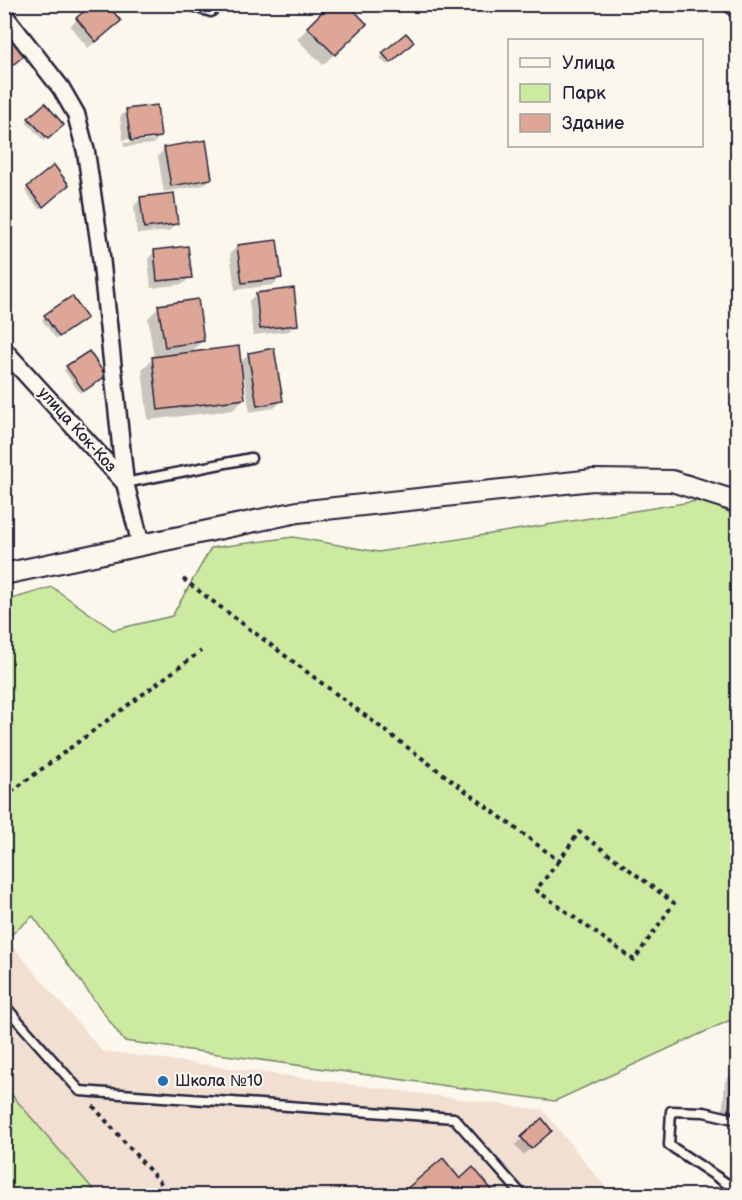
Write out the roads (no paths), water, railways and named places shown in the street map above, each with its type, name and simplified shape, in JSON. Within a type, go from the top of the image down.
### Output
[{"type":"street","points":[[732,4],[738,11]]},
{"type":"street","points":[[4,15],[62,88],[76,114],[86,152],[100,247],[125,483],[141,545]]},
{"type":"street","name":"улица Кок-Коз","points":[[4,351],[125,483]]},
{"type":"street","points":[[4,574],[298,512],[593,480],[672,481],[738,502]]},
{"type":"lane","points":[[187,4],[211,12],[220,4]]},
{"type":"lane","points":[[125,483],[251,458]]},
{"type":"lane","points":[[4,1005],[80,1091],[454,1118],[523,1196]]},
{"type":"lane","points":[[738,1120],[704,1112],[671,1111],[669,1145],[738,1191]]},
{"type":"place","name":"Школа №10","points":[[163,1081]]}]
